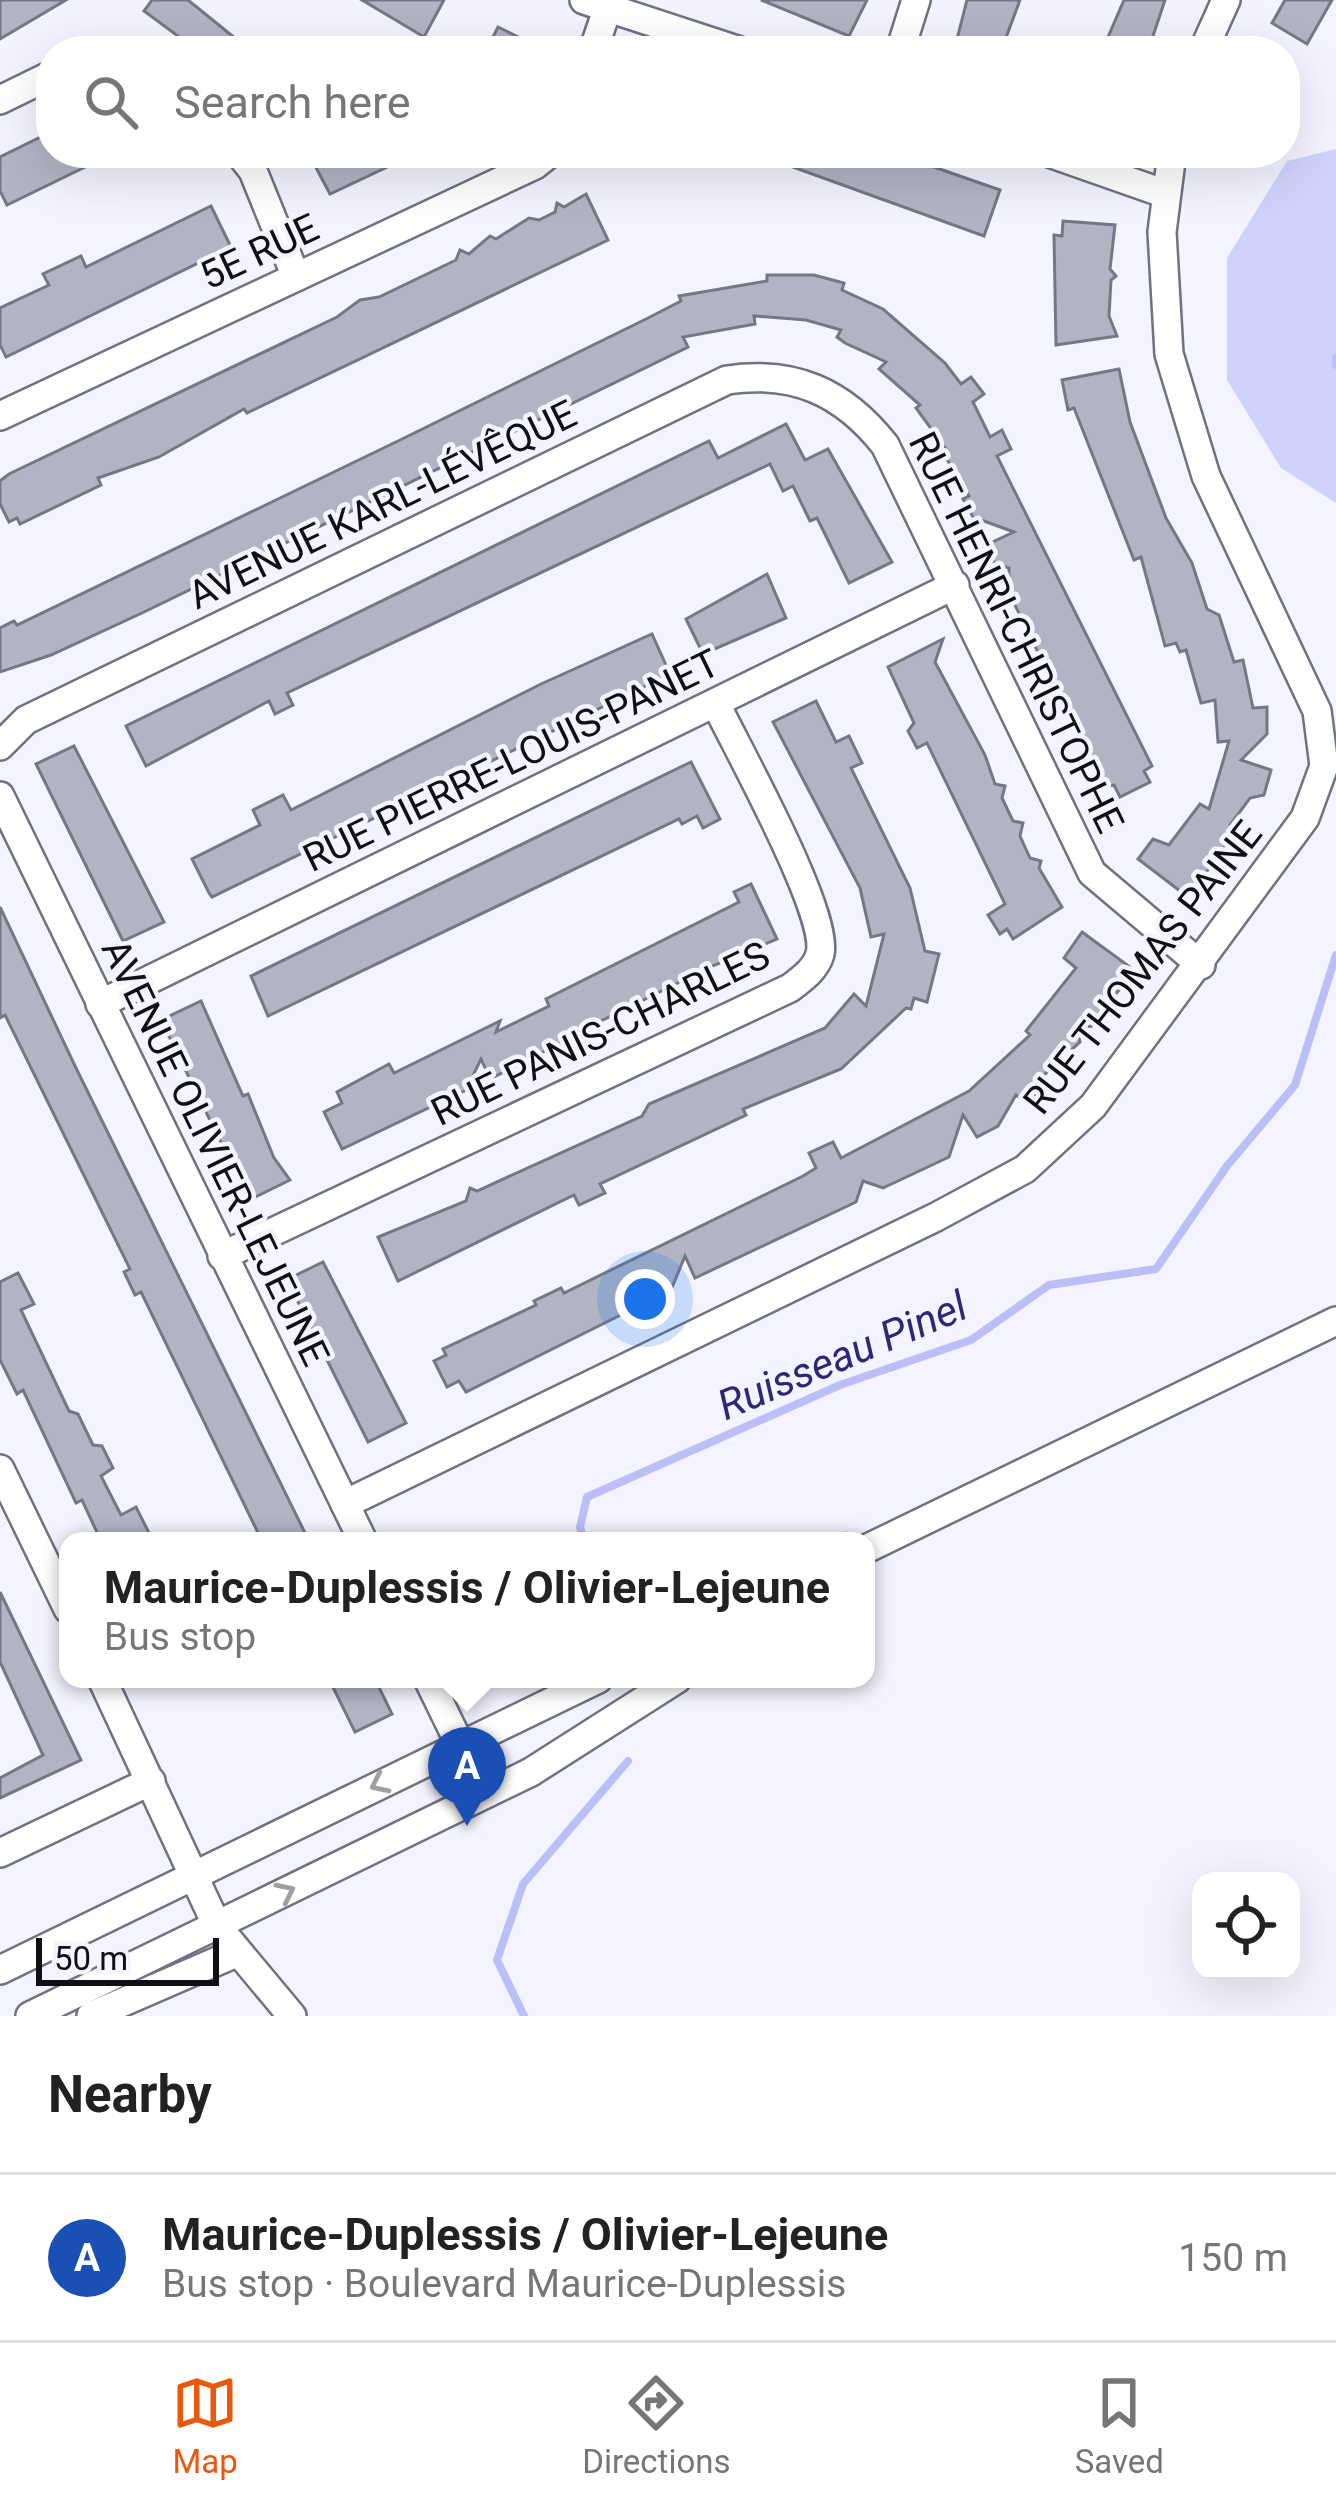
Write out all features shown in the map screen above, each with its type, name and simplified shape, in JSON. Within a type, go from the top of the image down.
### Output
[{"type":"street","points":[[905,36],[916,0]]},
{"type":"street","points":[[1209,36],[1226,0]]},
{"type":"street","points":[[594,36],[596,5],[693,36]]},
{"type":"street","points":[[0,100],[36,82]]},
{"type":"street","points":[[251,168],[296,277]]},
{"type":"street","name":"5E RUE","points":[[0,416],[519,168]]},
{"type":"street","points":[[1092,168],[1163,193]]},
{"type":"street","name":"RUE THOMAS PAINE","points":[[345,1504],[936,1217],[1025,1169],[1093,1106],[1305,818],[1320,784],[1325,748],[1310,693],[1191,440],[1163,305],[1163,193],[1169,168]]},
{"type":"street","name":"AVENUE KARL-LÉVÊQUE","points":[[0,746],[26,720],[727,380],[772,377],[814,386]]},
{"type":"street","name":"RUE HENRI-CHRISTOPHE","points":[[814,386],[836,397],[885,445],[1091,873],[1201,965]]},
{"type":"street","name":"RUE PIERRE-LOUIS-PANET","points":[[100,1004],[956,585]]},
{"type":"street","name":"RUE PANIS-CHARLES","points":[[222,1256],[790,988],[808,974],[819,956],[817,914],[716,704]]},
{"type":"street","name":"AVENUE OLIVIER-LEJEUNE","points":[[0,796],[359,1532]]},
{"type":"street","points":[[875,1545],[1336,1321]]},
{"type":"street","points":[[0,1469],[59,1591]]},
{"type":"street","points":[[875,1552],[929,1518]]},
{"type":"street","points":[[106,1688],[217,1926],[292,2016]]},
{"type":"street","points":[[432,1688],[484,1794]]},
{"type":"street","points":[[0,1970],[579,1688]]},
{"type":"street","points":[[84,2008],[217,1926],[531,1772],[663,1688]]},
{"type":"street","points":[[0,1853],[152,1781]]},
{"type":"street","points":[[30,2016],[84,2008],[236,1953]]},
{"type":"shaded area","points":[[1336,149],[1336,503],[1281,468],[1227,380],[1227,258],[1283,168],[1300,168],[1300,158]]},
{"type":"building","points":[[0,0],[66,0],[0,39]]},
{"type":"building","points":[[152,0],[188,0],[232,36],[178,36],[144,11]]},
{"type":"building","points":[[362,0],[444,0],[422,36]]},
{"type":"building","points":[[761,0],[867,0],[849,36]]},
{"type":"building","points":[[967,0],[1020,0],[1007,36],[958,36]]},
{"type":"building","points":[[1124,0],[1165,0],[1153,36],[1108,36]]},
{"type":"building","points":[[1285,0],[1332,0],[1307,44],[1272,23]]},
{"type":"building","points":[[498,27],[516,36],[494,36]]},
{"type":"building","points":[[36,139],[36,168],[83,168],[7,205],[0,191],[0,157]]},
{"type":"building","points":[[316,168],[385,168],[330,194]]},
{"type":"building","points":[[796,168],[937,168],[1000,190],[984,236]]},
{"type":"building","points":[[586,194],[608,240],[247,413],[244,409],[159,457],[98,478],[101,485],[20,524],[17,518],[9,522],[0,504],[0,481],[9,474],[337,317],[360,300],[379,297],[456,260],[460,250],[469,254],[490,236],[496,239],[529,218],[539,220],[555,212],[557,203],[564,207]]},
{"type":"building","points":[[211,206],[231,247],[6,357],[0,345],[0,308],[49,285],[43,274],[81,256],[86,267]]},
{"type":"building","points":[[1063,221],[1115,225],[1110,269],[1116,276],[1111,280],[1109,316],[1117,336],[1056,345],[1054,235],[1062,236]]},
{"type":"building","points":[[767,275],[814,275],[844,283],[842,290],[883,309],[945,363],[961,384],[971,377],[984,394],[973,402],[990,437],[1002,430],[1011,449],[997,456],[1152,766],[1144,771],[1150,782],[1120,797],[1114,785],[1104,787],[1009,593],[1009,568],[994,563],[986,545],[1014,532],[973,517],[963,499],[969,496],[942,451],[946,449],[916,408],[920,405],[879,369],[886,362],[845,343],[837,337],[841,330],[806,320],[754,316],[755,324],[683,337],[688,347],[142,613],[51,655],[0,672],[0,628],[14,621],[17,625],[398,441],[681,301],[679,296],[767,281]]},
{"type":"building","points":[[1119,369],[1130,422],[1166,518],[1192,563],[1207,609],[1219,615],[1234,662],[1243,660],[1253,708],[1267,707],[1267,734],[1241,760],[1271,770],[1264,795],[1250,798],[1230,825],[1235,832],[1192,892],[1184,894],[1138,859],[1153,839],[1169,845],[1200,804],[1209,809],[1229,741],[1218,742],[1215,700],[1201,703],[1186,650],[1180,652],[1176,643],[1165,646],[1141,557],[1134,560],[1074,408],[1068,410],[1062,380]]},
{"type":"building","points":[[786,424],[805,460],[828,449],[892,562],[849,583],[817,518],[810,521],[793,486],[783,491],[770,464],[287,693],[293,705],[275,714],[269,701],[146,766],[126,726],[709,441],[718,458]]},
{"type":"building","points":[[767,574],[786,618],[703,654],[686,619]]},
{"type":"building","points":[[652,634],[670,674],[212,897],[209,893],[192,859],[260,825],[253,810],[283,795],[291,810],[541,684]]},
{"type":"building","points":[[943,639],[935,662],[985,755],[995,784],[1005,786],[1002,798],[1013,821],[1023,823],[1020,836],[1030,858],[1041,861],[1039,868],[1062,907],[1013,939],[1007,929],[1000,934],[988,915],[1005,904],[927,743],[917,748],[908,731],[914,723],[888,667]]},
{"type":"building","points":[[816,701],[836,742],[849,736],[862,763],[851,768],[910,888],[925,951],[939,954],[927,1002],[914,998],[911,1009],[906,1008],[841,1069],[743,1109],[746,1115],[600,1184],[605,1193],[579,1205],[574,1195],[398,1281],[378,1237],[466,1201],[470,1188],[477,1191],[642,1116],[649,1104],[825,1028],[854,994],[866,1006],[884,934],[871,937],[860,888],[773,722]]},
{"type":"building","points":[[74,746],[164,922],[123,941],[36,764]]},
{"type":"building","points":[[691,762],[720,819],[703,828],[697,816],[682,824],[679,819],[268,1016],[251,976]]},
{"type":"building","points":[[751,884],[777,939],[601,1021],[598,1031],[591,1028],[490,1079],[481,1059],[466,1090],[342,1149],[324,1112],[342,1103],[337,1092],[389,1064],[394,1073],[500,1021],[496,1032],[549,1006],[546,999],[739,902],[734,892]]},
{"type":"building","points":[[0,907],[305,1532],[258,1532],[141,1292],[135,1295],[124,1272],[130,1269],[5,1015],[0,1018]]},
{"type":"building","points":[[1082,932],[1134,970],[1092,1026],[1077,1028],[1080,1042],[1043,1076],[1043,1090],[1028,1103],[1016,1095],[998,1126],[977,1137],[963,1115],[949,1157],[883,1188],[863,1181],[856,1202],[695,1278],[685,1256],[671,1290],[466,1392],[459,1381],[447,1387],[434,1361],[446,1355],[443,1349],[536,1305],[534,1301],[561,1288],[564,1293],[803,1176],[816,1168],[809,1153],[833,1142],[841,1158],[969,1091],[1030,1035],[1026,1031],[1076,968],[1064,958]]},
{"type":"building","points":[[201,1001],[243,1096],[248,1094],[274,1158],[290,1180],[249,1200],[161,1020]]},
{"type":"building","points":[[323,1262],[406,1423],[368,1442],[288,1279]]},
{"type":"building","points":[[18,1273],[34,1304],[21,1310],[69,1411],[78,1414],[93,1445],[102,1446],[113,1468],[101,1476],[121,1515],[136,1507],[148,1532],[97,1532],[82,1500],[76,1503],[23,1390],[17,1394],[0,1360],[0,1282]]},
{"type":"building","points":[[0,1592],[81,1760],[0,1798],[0,1778],[43,1755],[0,1662]]},
{"type":"building","points":[[333,1688],[379,1688],[392,1714],[355,1732]]},
{"type":"waterway","name":"Ruisseau Pinel","points":[[1336,358],[1336,365]]},
{"type":"waterway","name":"Ruisseau Pinel","points":[[581,1532],[587,1497],[840,1385],[971,1340],[1049,1285],[1156,1269],[1227,1166],[1295,1085],[1336,955]]},
{"type":"waterway","name":"Ruisseau Pinel","points":[[524,2016],[497,1960],[523,1884],[628,1761]]},
{"type":"place","name":"Maurice-Duplessis / Olivier-Lejeune","points":[[467,1826]]}]
